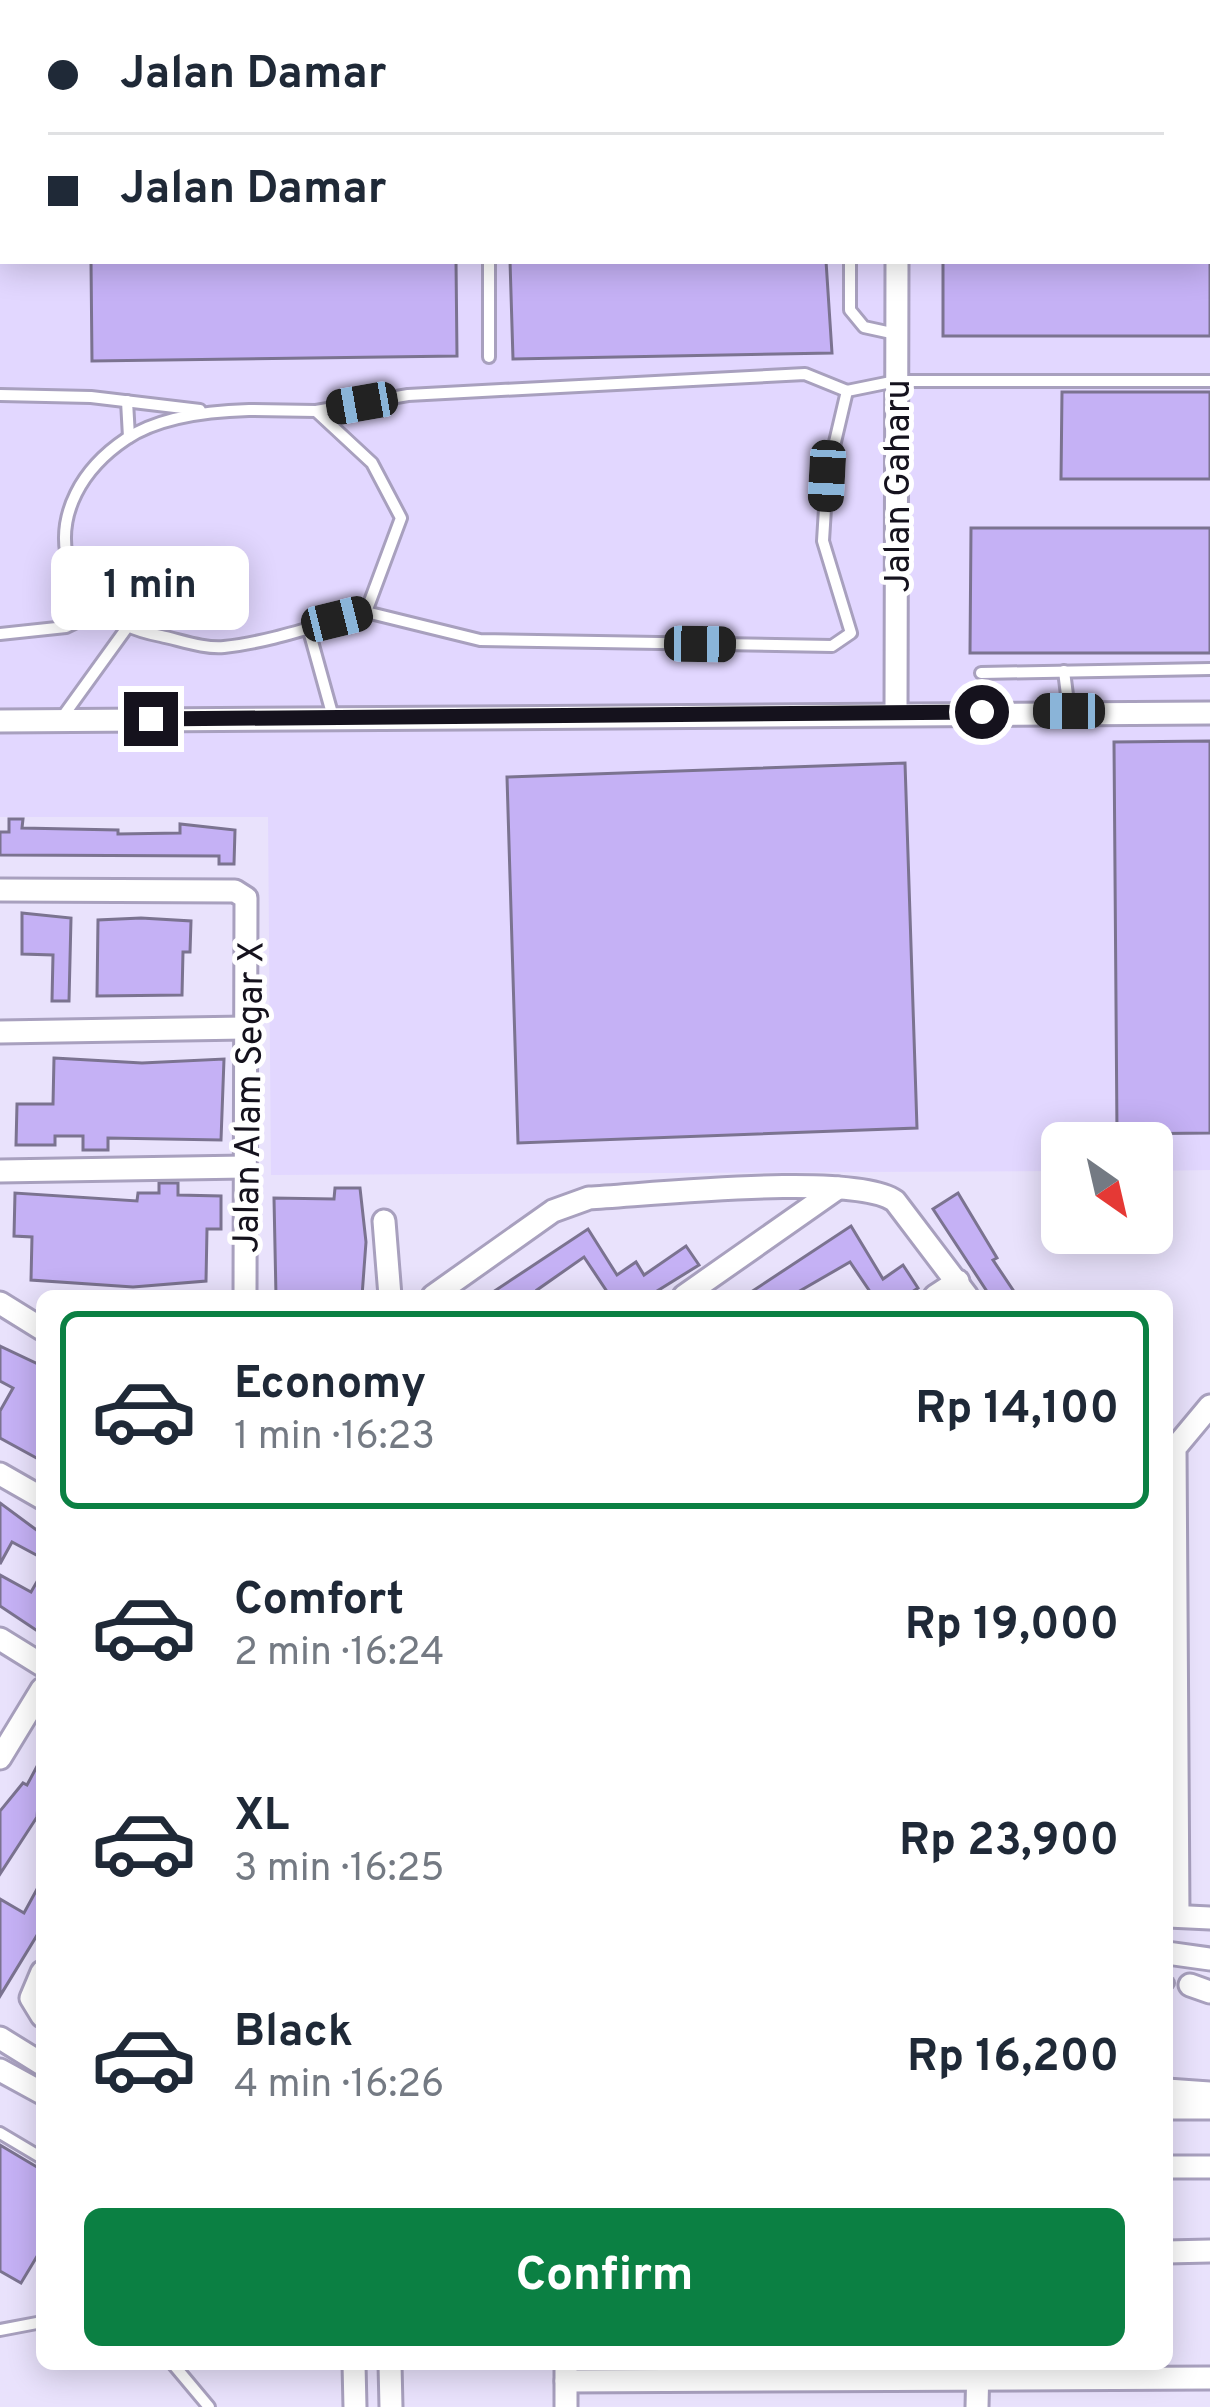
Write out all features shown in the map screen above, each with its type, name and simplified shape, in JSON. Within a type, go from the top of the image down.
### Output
[{"type":"street","name":"Jalan Gaharu","points":[[896,264],[896,712]]},
{"type":"street","points":[[0,721],[1210,713]]},
{"type":"street","name":"Jalan Alam Segar X","points":[[0,890],[236,891],[246,898],[245,1290]]},
{"type":"street","points":[[0,1032],[245,1028]]},
{"type":"street","points":[[0,1171],[245,1167]]},
{"type":"street","points":[[693,1290],[838,1188]]},
{"type":"street","points":[[441,1290],[553,1211],[589,1198],[838,1188],[880,1190],[895,1201],[963,1289]]},
{"type":"street","points":[[384,1221],[390,1290]]},
{"type":"street","points":[[0,1303],[36,1320]]},
{"type":"street","points":[[1173,1760],[1175,1448],[1210,1406]]},
{"type":"street","points":[[0,1474],[36,1495]]},
{"type":"street","points":[[0,1639],[36,1661]]},
{"type":"street","points":[[0,1757],[36,1699]]},
{"type":"street","points":[[1173,1916],[1210,1918]]},
{"type":"street","points":[[1173,1954],[1210,1958]]},
{"type":"street","points":[[0,2038],[36,2059]]},
{"type":"street","points":[[0,2070],[36,2090]]},
{"type":"street","points":[[1173,2090],[1210,2093]]},
{"type":"street","points":[[1173,2108],[1210,2108]]},
{"type":"street","points":[[1173,2167],[1210,2167]]},
{"type":"street","points":[[1173,2252],[1210,2251]]},
{"type":"street","points":[[354,2370],[355,2407]]},
{"type":"street","points":[[390,2370],[391,2407]]},
{"type":"street","points":[[977,2407],[978,2371]]},
{"type":"street","points":[[566,2407],[566,2373],[978,2371],[1210,2378]]},
{"type":"lane","points":[[489,264],[489,357]]},
{"type":"lane","points":[[850,264],[850,310],[864,327],[896,334]]},
{"type":"lane","points":[[0,395],[127,401],[207,411],[316,411],[408,394],[805,374],[847,391],[896,381],[1210,381]]},
{"type":"lane","points":[[207,411],[129,437],[84,482],[62,529],[74,586],[97,612],[126,629],[220,648],[366,612],[480,640],[832,646],[851,633],[824,541],[827,476],[847,391]]},
{"type":"lane","points":[[127,401],[129,437]]},
{"type":"lane","points":[[316,411],[372,463],[401,518],[366,612]]},
{"type":"lane","points":[[0,634],[66,626],[97,612]]},
{"type":"lane","points":[[308,627],[333,717]]},
{"type":"lane","points":[[60,721],[126,629]]},
{"type":"lane","points":[[981,674],[1210,669]]},
{"type":"lane","points":[[1064,671],[1069,711]]},
{"type":"lane","points":[[0,2133],[36,2154]]},
{"type":"lane","points":[[0,2330],[36,2323]]},
{"type":"lane","points":[[178,2370],[209,2407]]},
{"type":"shaded area","points":[[0,264],[1210,264],[1210,1170],[1173,1171],[1173,1122],[1041,1122],[1041,1171],[271,1175],[268,817],[0,817]]},
{"type":"building","points":[[91,264],[456,264],[457,356],[92,361]]},
{"type":"building","points":[[510,264],[826,264],[832,353],[513,359]]},
{"type":"building","points":[[943,264],[1210,264],[1210,336],[943,336]]},
{"type":"building","points":[[1062,392],[1210,392],[1210,479],[1061,479]]},
{"type":"building","points":[[971,528],[1210,528],[1210,653],[970,653]]},
{"type":"building","points":[[1210,741],[1210,1133],[1173,1133],[1173,1122],[1117,1122],[1114,742]]},
{"type":"building","points":[[905,763],[917,1128],[518,1143],[507,777]]},
{"type":"building","points":[[9,819],[23,819],[22,828],[118,830],[118,834],[180,833],[180,824],[235,830],[234,864],[219,864],[219,856],[0,855],[0,832],[9,832]]},
{"type":"building","points":[[22,913],[71,918],[69,1001],[52,1001],[53,955],[22,954]]},
{"type":"building","points":[[98,920],[191,921],[190,952],[183,952],[182,995],[97,996]]},
{"type":"building","points":[[54,1058],[142,1063],[224,1059],[221,1140],[108,1138],[108,1150],[83,1150],[83,1136],[55,1136],[55,1145],[16,1145],[17,1104],[53,1104]]},
{"type":"building","points":[[159,1183],[178,1183],[178,1195],[221,1196],[221,1229],[207,1229],[206,1281],[133,1287],[31,1280],[32,1237],[14,1236],[15,1193],[137,1201],[138,1193],[159,1193]]},
{"type":"building","points":[[335,1188],[360,1188],[366,1242],[362,1290],[276,1290],[274,1198],[334,1199]]},
{"type":"building","points":[[958,1193],[1013,1290],[986,1290],[933,1209]]},
{"type":"building","points":[[851,1226],[883,1279],[903,1265],[918,1288],[869,1290],[850,1262],[801,1290],[754,1290]]},
{"type":"building","points":[[588,1229],[617,1275],[636,1262],[644,1275],[686,1246],[699,1265],[659,1290],[606,1290],[584,1257],[537,1290],[496,1290]]},
{"type":"building","points":[[0,1346],[36,1363],[36,1458],[0,1438],[0,1411],[13,1388],[0,1381]]},
{"type":"building","points":[[0,1503],[36,1530],[36,1555],[12,1542],[0,1564]]},
{"type":"building","points":[[0,1575],[31,1592],[36,1583],[36,1630],[0,1606]]},
{"type":"building","points":[[36,1768],[36,1819],[0,1874],[0,1811],[23,1783],[27,1785]]},
{"type":"building","points":[[36,1891],[36,1937],[0,1996],[0,1899],[24,1913]]},
{"type":"building","points":[[0,2145],[36,2166],[36,2258],[21,2283],[0,2271]]},
{"type":"route","points":[[151,719],[982,712]]}]
